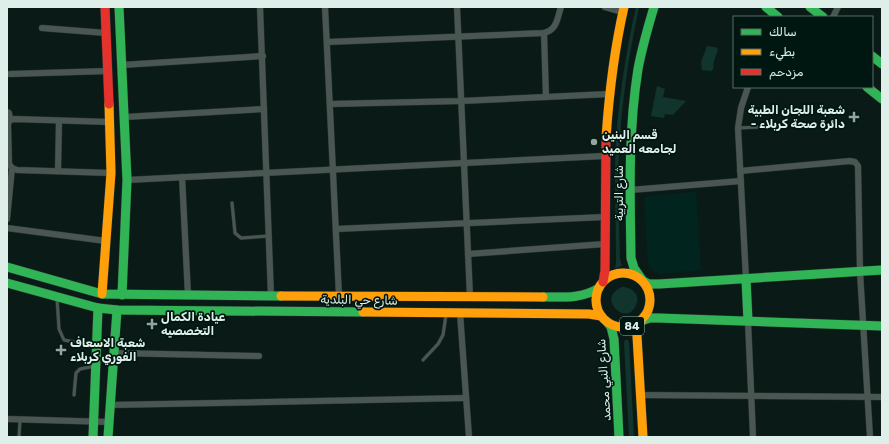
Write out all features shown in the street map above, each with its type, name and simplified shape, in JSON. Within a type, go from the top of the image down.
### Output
[{"type":"main road","points":[[11,268],[102,294],[111,174],[105,7]]},
{"type":"main road","points":[[119,7],[127,180],[122,295]]},
{"type":"main road","name":"شارع التربية","points":[[643,281],[636,272],[631,261],[630,190],[635,98],[639,67],[645,38],[654,7]]},
{"type":"main road","points":[[766,7],[777,16]]},
{"type":"main road","points":[[810,7],[822,16]]},
{"type":"main road","name":"شارع التربية","points":[[601,285],[605,271],[604,156],[609,94],[623,10]]},
{"type":"main road","points":[[873,57],[882,64]]},
{"type":"main road","points":[[868,88],[882,99]]},
{"type":"main road","points":[[10,284],[16,279],[17,276],[11,268]]},
{"type":"main road","points":[[604,319],[597,306],[596,300],[601,285],[608,277],[623,272],[630,273],[649,284],[655,285],[882,270]]},
{"type":"main road","points":[[25,288],[24,278],[29,273]]},
{"type":"main road","points":[[746,279],[748,321]]},
{"type":"main road","name":"84","points":[[604,319],[615,326],[624,328],[633,326],[641,321],[647,315],[650,306],[650,293],[643,281]]},
{"type":"main road","points":[[10,284],[98,308],[97,365],[93,437]]},
{"type":"main road","name":"شارع حي البلدية","points":[[102,294],[572,297],[593,292],[601,285]]},
{"type":"main road","points":[[556,297],[561,303],[561,307],[557,314]]},
{"type":"main road","name":"شارع حي البلدية","points":[[98,308],[117,310],[589,314],[604,319]]},
{"type":"main road","points":[[108,437],[117,310]]},
{"type":"main road","points":[[641,321],[653,318],[882,326]]},
{"type":"main road","name":"شارع النبي محمد","points":[[604,319],[611,327],[614,339],[619,437]]},
{"type":"main road","name":"84","points":[[641,321],[638,325],[637,336],[643,437]]},
{"type":"street","points":[[260,7],[271,296]]},
{"type":"street","points":[[325,7],[339,296]]},
{"type":"street","points":[[457,7],[470,296]]},
{"type":"street","points":[[327,42],[544,33],[555,27],[561,7]]},
{"type":"street","points":[[605,7],[623,10]]},
{"type":"street","points":[[834,16],[838,7]]},
{"type":"street","points":[[42,28],[106,33]]},
{"type":"street","points":[[544,33],[546,97]]},
{"type":"street","points":[[122,65],[262,56]]},
{"type":"street","points":[[10,74],[108,71]]},
{"type":"street","points":[[746,279],[738,128],[741,108],[748,88]]},
{"type":"street","points":[[330,104],[461,101],[609,94]]},
{"type":"street","points":[[125,117],[264,109]]},
{"type":"street","points":[[7,112],[10,120],[8,124],[9,164],[12,168],[7,219]]},
{"type":"street","points":[[10,120],[110,122]]},
{"type":"street","points":[[58,171],[59,121]]},
{"type":"street","points":[[127,180],[604,156]]},
{"type":"street","points":[[740,171],[850,161],[855,162],[858,166],[860,272],[870,437]]},
{"type":"street","points":[[12,168],[17,170],[111,174]]},
{"type":"street","points":[[182,177],[188,295]]},
{"type":"street","points":[[630,190],[741,181]]},
{"type":"street","points":[[336,229],[605,217]]},
{"type":"street","points":[[7,228],[106,241]]},
{"type":"street","points":[[468,254],[605,244]]},
{"type":"street","points":[[460,313],[468,437]]},
{"type":"street","points":[[748,321],[753,437]]},
{"type":"street","points":[[114,353],[259,356]]},
{"type":"street","points":[[640,394],[882,398]]},
{"type":"street","points":[[110,405],[466,398]]},
{"type":"street","points":[[7,419],[109,422]]},
{"type":"lane","points":[[738,128],[784,126]]},
{"type":"lane","points":[[232,203],[235,233],[241,238],[269,236]]},
{"type":"lane","points":[[57,297],[59,329],[64,340],[79,343]]},
{"type":"lane","points":[[423,360],[438,344],[443,335],[447,313]]},
{"type":"lane","points":[[74,395],[76,373],[80,369],[97,365]]},
{"type":"lane","points":[[19,437],[20,420]]},
{"type":"shaded area","points":[[636,7],[639,7],[625,88],[619,152],[619,228],[620,259],[622,266],[615,268],[616,137],[619,104],[629,39]]},
{"type":"shaded area","points":[[707,46],[718,49],[713,70],[710,71],[702,70],[701,62]]},
{"type":"shaded area","points":[[657,86],[665,89],[663,97],[686,101],[673,115],[665,114],[664,118],[651,116]]},
{"type":"shaded area","points":[[696,192],[701,270],[660,274],[655,272],[648,264],[644,198],[649,196]]},
{"type":"shaded area","points":[[622,287],[632,290],[636,294],[637,298],[636,305],[632,311],[626,313],[620,312],[612,304],[614,292]]},
{"type":"shaded area","points":[[625,340],[628,340],[629,342],[634,437],[629,437]]},
{"type":"traffic: fast","points":[[119,7],[127,180],[122,295]]},
{"type":"traffic: fast","points":[[643,281],[634,268],[631,258],[631,140],[638,69],[654,7]]},
{"type":"traffic: fast","points":[[766,7],[777,16]]},
{"type":"traffic: fast","points":[[810,7],[822,16]]},
{"type":"traffic: fast","points":[[873,57],[882,64]]},
{"type":"traffic: fast","points":[[868,88],[882,99]]},
{"type":"traffic: fast","points":[[7,267],[102,294],[281,296]]},
{"type":"traffic: fast","points":[[643,281],[649,284],[659,284],[882,270]]},
{"type":"traffic: fast","points":[[746,279],[748,321]]},
{"type":"traffic: fast","points":[[7,283],[98,308],[117,310],[363,312]]},
{"type":"traffic: fast","points":[[543,297],[579,296],[599,288]]},
{"type":"traffic: fast","points":[[93,437],[98,308]]},
{"type":"traffic: fast","points":[[108,437],[117,310]]},
{"type":"traffic: fast","points":[[641,321],[650,318],[658,318],[882,326]]},
{"type":"traffic: fast","points":[[607,322],[611,327],[614,339],[619,437]]},
{"type":"traffic: slow","points":[[606,138],[612,72],[624,7]]},
{"type":"traffic: slow","points":[[102,294],[111,173],[109,104]]},
{"type":"traffic: slow","points":[[618,273],[628,273],[638,277],[646,285],[650,295],[650,300],[650,305],[646,315],[638,323],[628,327],[618,327],[608,323],[600,315],[596,305],[596,295],[600,285],[608,277],[618,273]]},
{"type":"traffic: slow","points":[[281,296],[543,297]]},
{"type":"traffic: slow","points":[[363,312],[589,314],[601,316]]},
{"type":"traffic: slow","points":[[641,321],[638,325],[637,336],[643,437]]},
{"type":"traffic: jam","points":[[105,7],[109,104]]},
{"type":"traffic: jam","points":[[603,282],[605,271],[606,138]]},
{"type":"place","name":"شعبة اللجان الطبية - دائرة صحة كربلاء","points":[[854,117]]},
{"type":"place","name":"قسم البنين لجامعه العميد","points":[[594,142]]},
{"type":"place","name":"عيادة الكمال التخصصيه","points":[[152,324]]},
{"type":"place","name":"شعبة الاسعاف الفوري كربلاء","points":[[61,350]]}]
